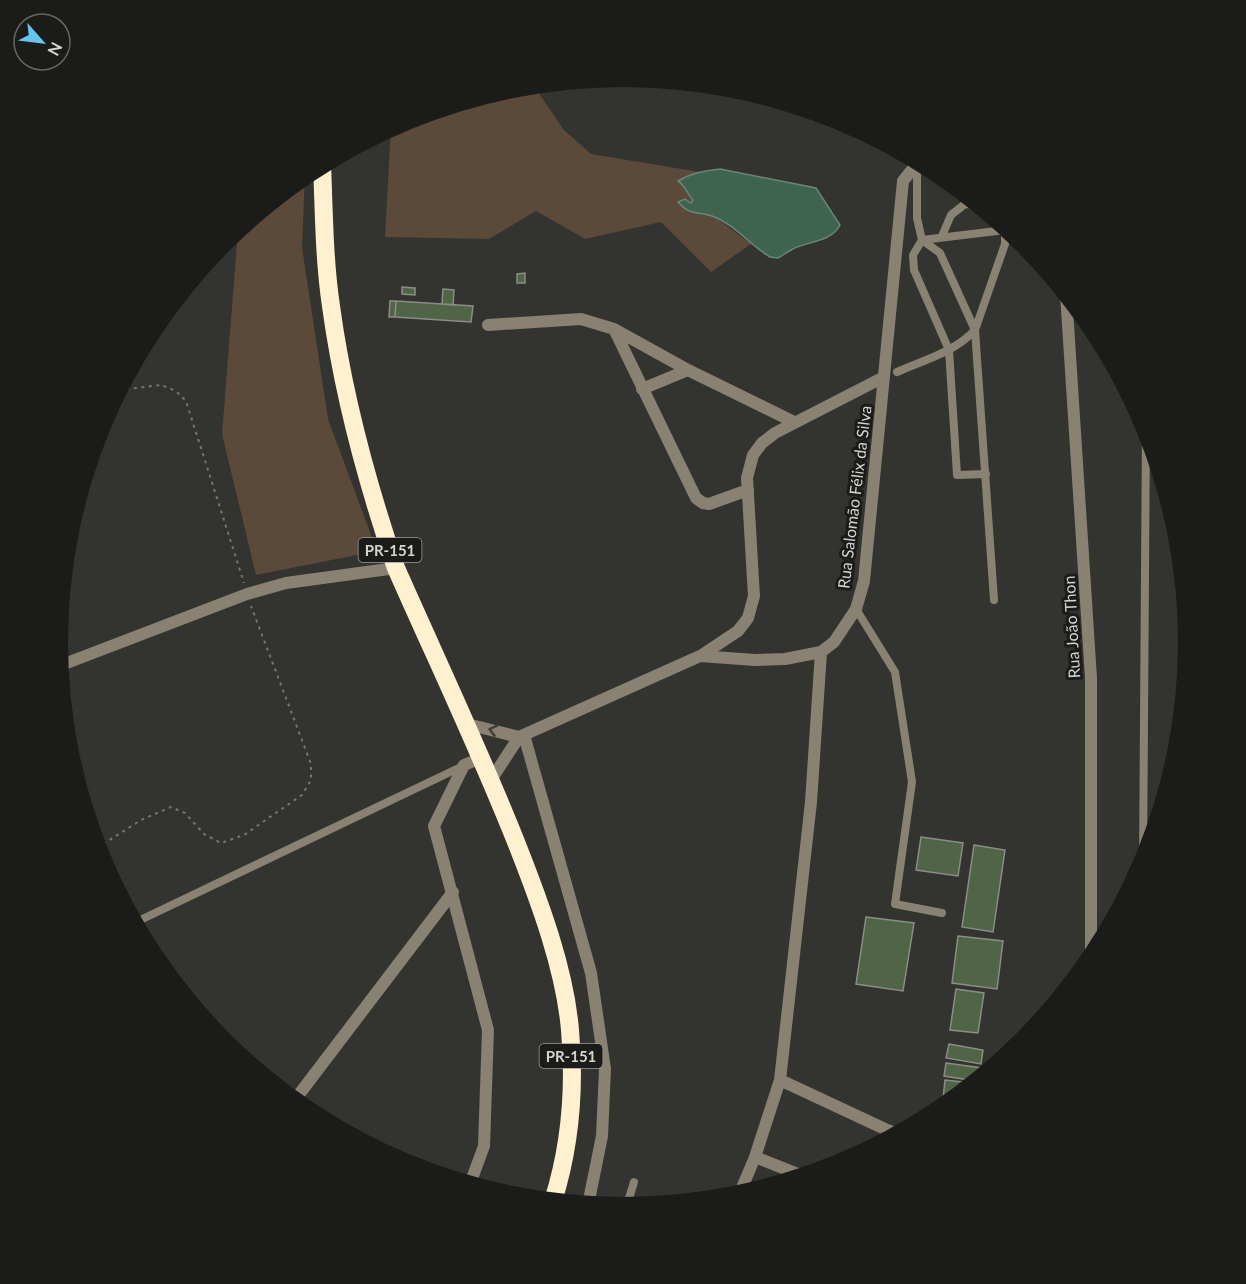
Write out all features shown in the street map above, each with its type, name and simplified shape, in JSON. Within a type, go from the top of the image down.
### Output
[{"type":"highway","name":"PR-151","points":[[322,175],[330,305],[349,410],[396,568],[491,780],[543,913],[561,981],[570,1029],[572,1093],[561,1175],[555,1193]]},
{"type":"street","name":"Rua Salomão Félix da Silva","points":[[821,652],[834,642],[856,609],[864,581],[903,182],[913,168]]},
{"type":"street","name":"Rua João Thon","points":[[1067,308],[1091,678],[1091,941]]},
{"type":"street","points":[[488,325],[581,320],[614,329],[688,370],[794,422]]},
{"type":"street","points":[[614,329],[696,498],[709,504],[748,490]]},
{"type":"street","points":[[642,389],[688,370]]},
{"type":"street","points":[[491,780],[521,736],[700,656],[738,632],[748,618],[754,596],[747,478],[753,455],[762,443],[775,433],[884,377]]},
{"type":"street","points":[[69,662],[247,594],[286,583],[396,568]]},
{"type":"street","points":[[700,656],[755,660],[785,659],[821,652],[811,802],[780,1080],[744,1184]]},
{"type":"street","points":[[466,724],[521,736]]},
{"type":"street","points":[[521,736],[591,973],[605,1069],[602,1136],[590,1196]]},
{"type":"street","points":[[473,1177],[484,1146],[488,1030],[434,826],[464,765],[482,758]]},
{"type":"street","points":[[300,1094],[453,892]]},
{"type":"street","points":[[780,1080],[888,1130]]},
{"type":"street","points":[[755,1157],[791,1171]]},
{"type":"lane","points":[[918,171],[916,218],[922,240],[940,253],[975,330],[994,600]]},
{"type":"lane","points":[[942,236],[951,215],[965,204]]},
{"type":"lane","points":[[986,474],[957,475],[949,350],[914,270],[913,255],[922,240],[994,228]]},
{"type":"lane","points":[[897,372],[949,350],[965,340],[975,330],[1005,244],[1005,239]]},
{"type":"lane","points":[[1143,836],[1146,455]]},
{"type":"lane","points":[[856,609],[896,672],[912,782],[895,904],[942,913]]},
{"type":"lane","points":[[142,919],[464,765]]},
{"type":"lane","points":[[629,1198],[634,1182]]},
{"type":"path","points":[[105,843],[141,820],[171,807],[185,813],[204,834],[221,843],[244,835],[302,795],[311,780],[310,764],[247,594],[186,401],[176,391],[161,385],[129,389]]},
{"type":"shaded area","points":[[538,93],[564,130],[591,154],[700,172],[678,182],[685,185],[689,197],[751,244],[711,272],[661,222],[585,239],[536,211],[489,239],[385,237],[390,138],[473,107]]},
{"type":"shaded area","points":[[720,169],[816,188],[840,225],[831,235],[797,247],[778,258],[770,257],[720,220],[690,211],[678,202],[685,199],[691,203],[693,200],[678,181],[698,173]]},
{"type":"shaded area","points":[[304,187],[302,247],[328,419],[377,551],[256,575],[222,434],[237,243]]},
{"type":"building","points":[[525,273],[525,283],[517,283],[517,274]]},
{"type":"building","points":[[402,287],[415,288],[415,295],[402,294]]},
{"type":"building","points":[[443,289],[454,290],[453,305],[442,304]]},
{"type":"building","points":[[390,301],[396,301],[395,317],[389,317]]},
{"type":"building","points":[[396,301],[473,306],[471,322],[395,317]]},
{"type":"building","points":[[921,837],[963,843],[958,876],[916,870]]},
{"type":"building","points":[[974,845],[1005,850],[993,932],[962,927]]},
{"type":"building","points":[[866,917],[914,923],[903,991],[856,984]]},
{"type":"building","points":[[958,936],[1003,941],[997,989],[952,983]]},
{"type":"building","points":[[956,989],[984,993],[978,1033],[950,1030]]},
{"type":"building","points":[[949,1044],[983,1050],[981,1064],[946,1058]]},
{"type":"building","points":[[946,1063],[980,1068],[965,1079],[944,1076]]},
{"type":"building","points":[[945,1080],[962,1082],[961,1083],[943,1096]]}]
